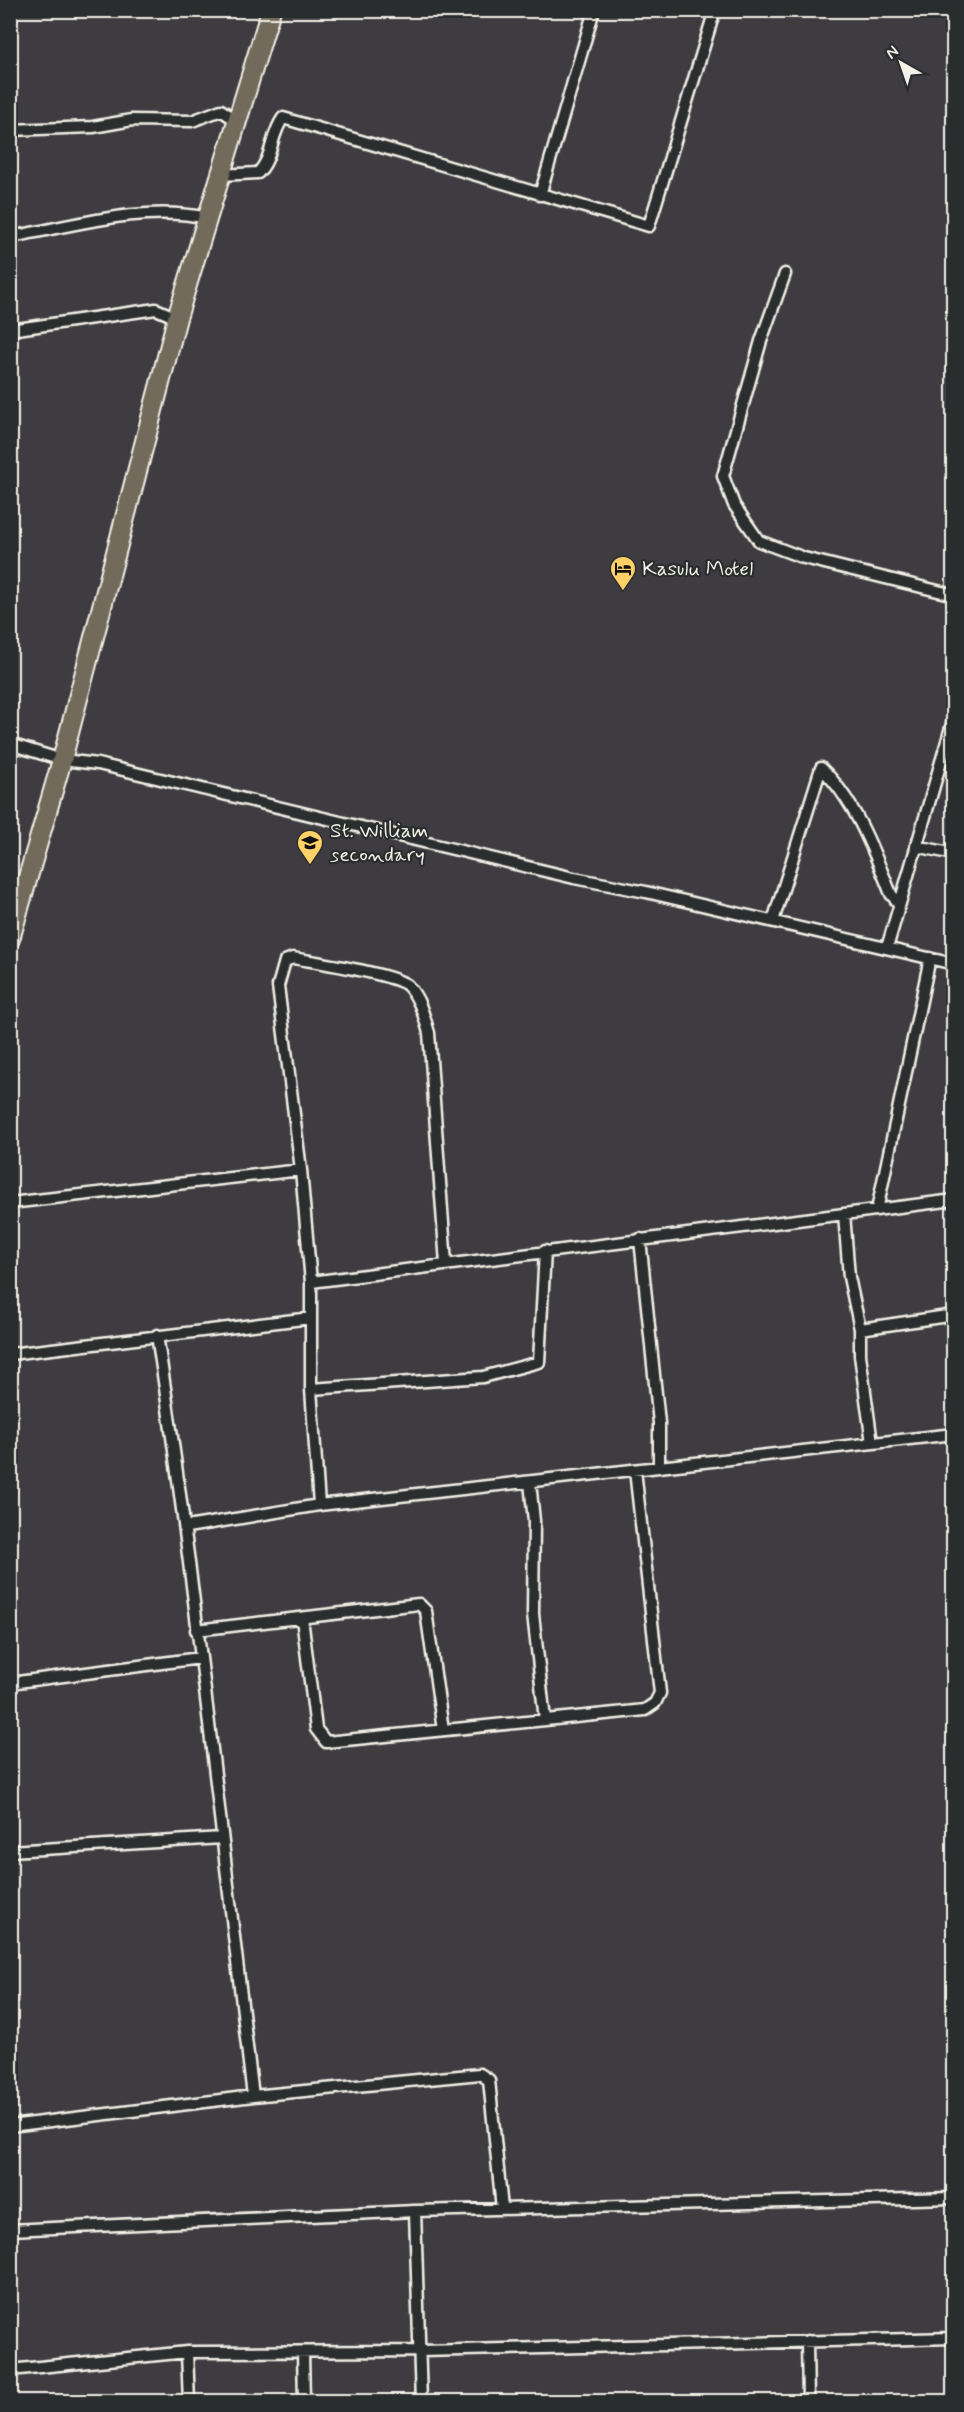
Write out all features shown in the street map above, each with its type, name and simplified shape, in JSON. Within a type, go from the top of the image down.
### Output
[{"type":"highway","points":[[10,939],[62,760],[177,318],[271,10]]},
{"type":"street","points":[[540,195],[594,10]]},
{"type":"street","points":[[220,176],[258,173],[267,164],[276,128],[283,118],[649,226],[715,10]]},
{"type":"street","points":[[10,130],[93,127],[132,120],[192,121],[221,110],[237,121]]},
{"type":"street","points":[[10,237],[135,215],[185,213],[207,218]]},
{"type":"street","points":[[785,274],[761,341],[723,476],[734,504],[759,541],[804,558],[954,595]]},
{"type":"street","points":[[10,330],[156,309],[177,318]]},
{"type":"street","points":[[887,948],[954,717]]},
{"type":"street","points":[[10,744],[62,760],[98,764],[562,876],[773,921],[954,964]]},
{"type":"street","points":[[773,921],[821,768],[835,782],[856,818],[891,894],[899,904]]},
{"type":"street","points":[[916,846],[954,854]]},
{"type":"street","points":[[319,1506],[311,1389],[311,1282],[302,1170],[278,986],[285,961],[293,958],[390,978],[406,984],[420,1003],[429,1033],[446,1264]]},
{"type":"street","points":[[877,1210],[930,958]]},
{"type":"street","points":[[10,1203],[302,1170]]},
{"type":"street","points":[[311,1282],[954,1200]]},
{"type":"street","points":[[844,1214],[849,1277],[860,1329],[860,1355],[872,1443]]},
{"type":"street","points":[[640,1239],[659,1423],[659,1467]]},
{"type":"street","points":[[311,1389],[483,1377],[539,1362],[545,1251]]},
{"type":"street","points":[[860,1329],[954,1315]]},
{"type":"street","points":[[10,1354],[311,1317]]},
{"type":"street","points":[[157,1335],[187,1527],[196,1630],[253,2096]]},
{"type":"street","points":[[187,1527],[319,1506],[954,1434]]},
{"type":"street","points":[[302,1618],[316,1729],[326,1742],[645,1710],[655,1703],[660,1693],[635,1470]]},
{"type":"street","points":[[530,1482],[534,1521],[533,1614],[545,1720]]},
{"type":"street","points":[[196,1630],[419,1604],[426,1611],[443,1730]]},
{"type":"street","points":[[10,1683],[200,1658]]},
{"type":"street","points":[[10,1851],[222,1838]]},
{"type":"street","points":[[10,2126],[253,2096],[480,2074],[489,2080],[502,2209]]},
{"type":"street","points":[[10,2230],[415,2211],[954,2198]]},
{"type":"street","points":[[415,2211],[421,2402]]},
{"type":"street","points":[[10,2370],[188,2352],[420,2351],[954,2338]]},
{"type":"street","points":[[807,2341],[808,2402]]},
{"type":"street","points":[[188,2352],[189,2402]]},
{"type":"street","points":[[303,2352],[304,2402]]},
{"type":"place","name":"Kasulu Motel","points":[[623,592]]},
{"type":"place","name":"St. William secondary","points":[[310,866]]}]
